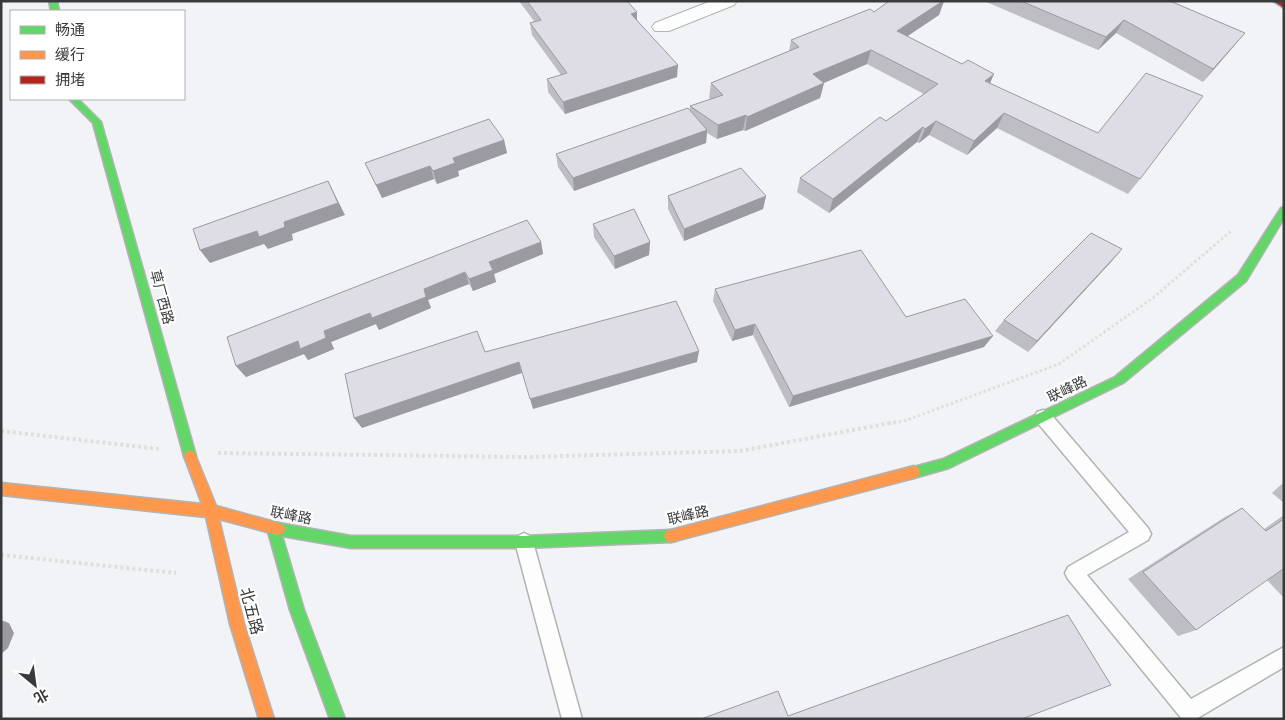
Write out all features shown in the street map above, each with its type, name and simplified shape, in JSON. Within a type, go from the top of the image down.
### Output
[{"type":"main road","points":[[1276,1],[1284,6]]},
{"type":"main road","name":"草厂西路","points":[[74,100],[98,122],[189,453],[210,511]]},
{"type":"main road","name":"联峰路","points":[[1,489],[210,511],[273,528],[351,542],[524,542],[672,536],[945,464],[1118,380],[1242,278],[1284,210]]},
{"type":"main road","name":"北五路","points":[[210,511],[238,624],[267,719]]},
{"type":"main road","points":[[273,528],[297,610],[338,719]]},
{"type":"street","points":[[662,27],[728,1]]},
{"type":"lane","points":[[1043,417],[1142,534],[1074,573],[1188,712],[1284,656]]},
{"type":"lane","points":[[524,542],[572,719]]},
{"type":"path","points":[[1,431],[189,453],[527,457],[740,452],[904,421],[1059,364],[1154,297],[1231,230]]},
{"type":"path","points":[[1,555],[176,573]]},
{"type":"building","points":[[527,1],[627,1],[637,12],[631,14],[678,65],[563,102],[547,79],[567,73],[530,23],[541,20]]},
{"type":"building","points":[[889,1],[943,1],[897,31],[962,64],[968,60],[994,74],[985,81],[1098,133],[1146,73],[1203,96],[1140,179],[1004,113],[974,141],[936,121],[925,129],[923,127],[833,199],[800,178],[880,117],[886,121],[938,84],[871,50],[813,74],[824,83],[747,117],[746,115],[718,125],[690,106],[723,95],[711,83],[799,47],[791,40],[870,9],[874,12]]},
{"type":"building","points":[[1021,1],[1170,1],[1245,33],[1213,69],[1124,20],[1106,37]]},
{"type":"building","points":[[688,108],[707,130],[573,178],[556,154]]},
{"type":"building","points":[[489,119],[504,140],[453,158],[455,163],[433,171],[430,166],[376,185],[365,163]]},
{"type":"building","points":[[741,168],[766,196],[684,229],[668,196]]},
{"type":"building","points":[[328,181],[338,203],[284,222],[285,227],[259,237],[257,231],[200,250],[193,229]]},
{"type":"building","points":[[634,209],[650,242],[614,256],[593,224]]},
{"type":"building","points":[[527,220],[541,242],[489,262],[493,270],[469,279],[465,272],[424,289],[426,297],[372,318],[370,313],[324,331],[326,338],[300,349],[298,341],[236,366],[227,337]]},
{"type":"building","points":[[1091,233],[1122,249],[1037,341],[1004,320]]},
{"type":"building","points":[[861,250],[906,317],[965,299],[993,336],[793,396],[755,324],[735,330],[715,289]]},
{"type":"building","points":[[676,301],[699,351],[530,399],[519,362],[354,418],[345,374],[477,331],[485,352]]},
{"type":"building","points":[[1242,508],[1266,531],[1284,519],[1284,570],[1196,630],[1143,572]]},
{"type":"building","points":[[1068,615],[1111,685],[1022,719],[701,719],[778,691],[788,716]]},
{"type":"traffic: fast","points":[[53,1],[55,10]]},
{"type":"traffic: fast","points":[[74,100],[97,122],[190,456]]},
{"type":"traffic: fast","points":[[914,472],[945,464],[1119,380],[1242,278],[1284,210]]},
{"type":"traffic: fast","points":[[273,528],[297,610],[338,719]]},
{"type":"traffic: fast","points":[[278,529],[351,542],[524,542],[671,536]]},
{"type":"traffic: slow","points":[[190,456],[211,511],[237,624],[267,719]]},
{"type":"traffic: slow","points":[[671,536],[914,472]]},
{"type":"traffic: slow","points":[[1,489],[211,511],[278,529]]},
{"type":"traffic: jam","points":[[1277,1],[1284,6]]}]
